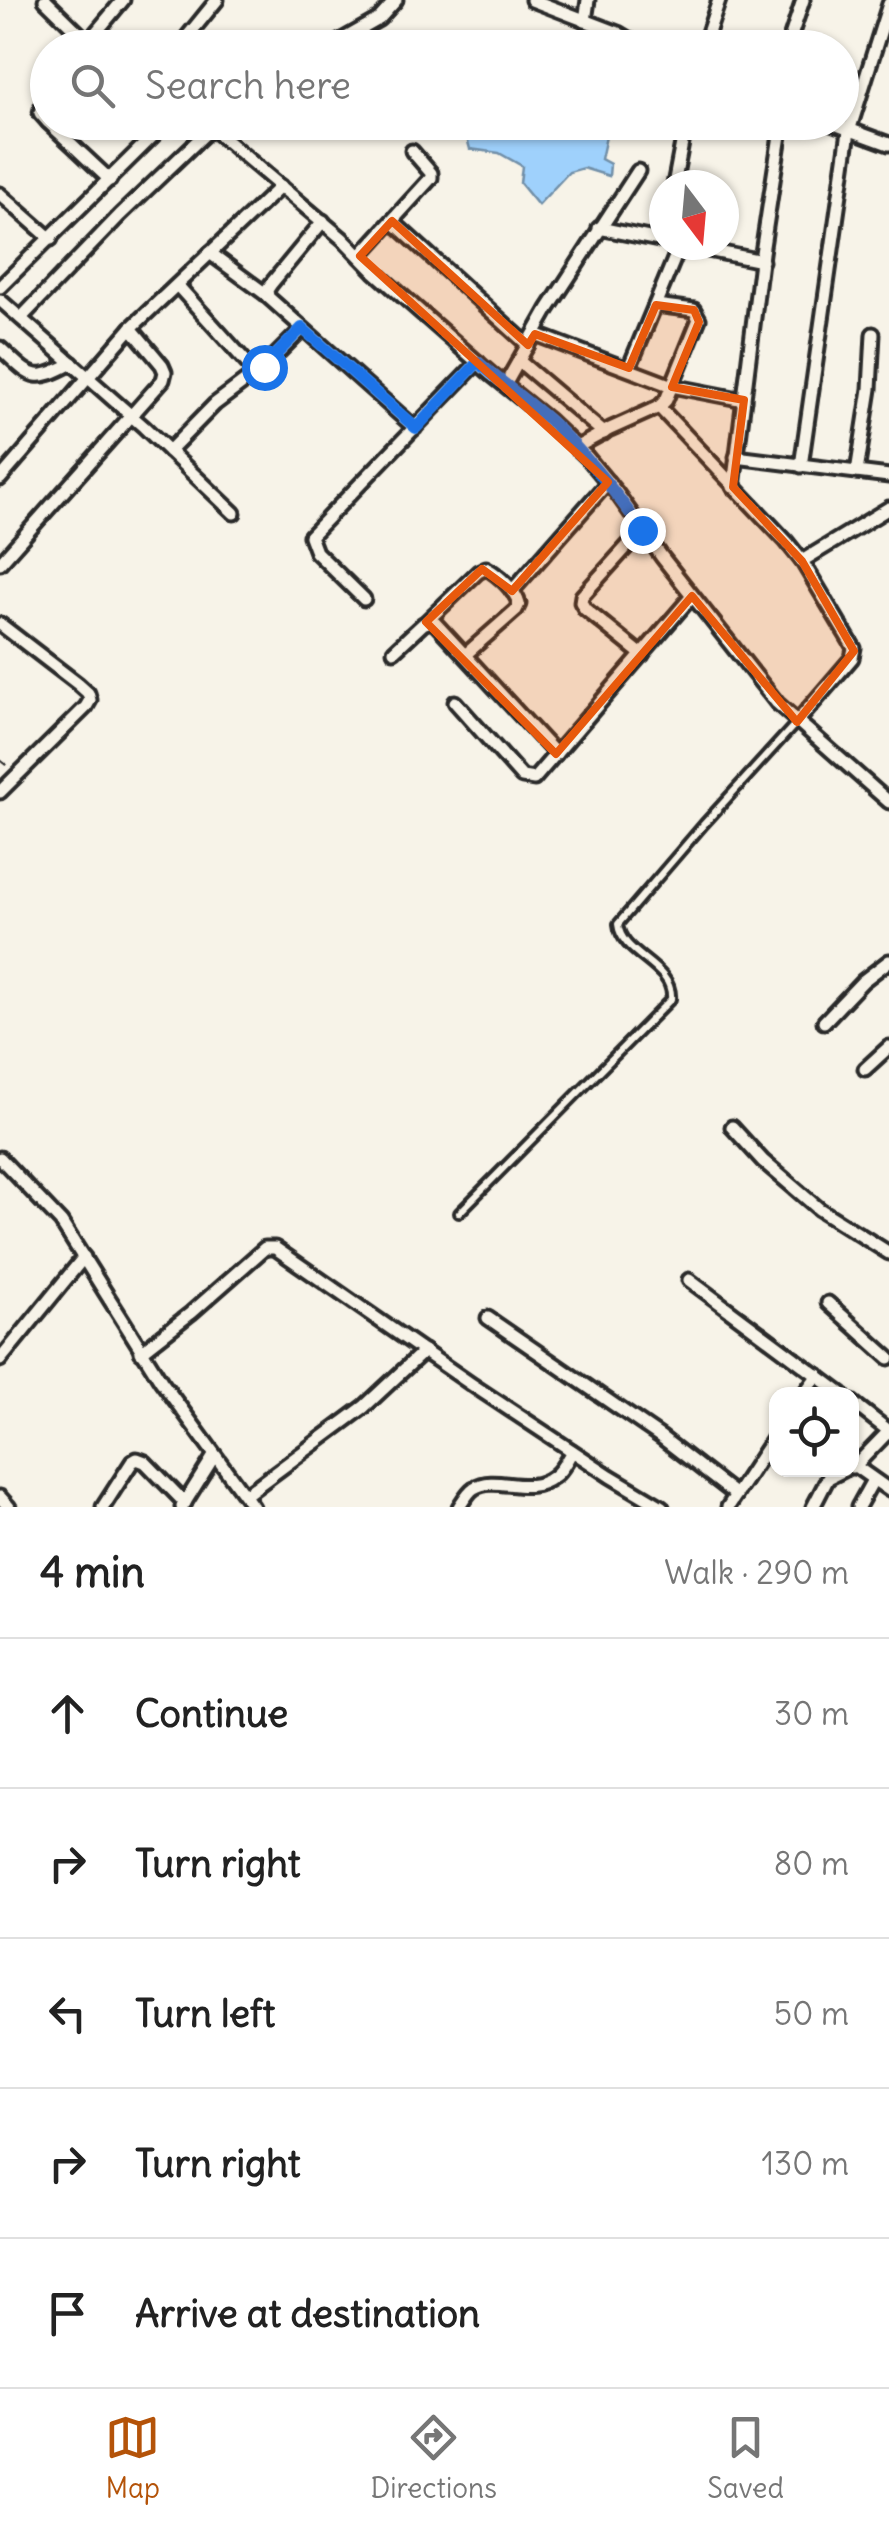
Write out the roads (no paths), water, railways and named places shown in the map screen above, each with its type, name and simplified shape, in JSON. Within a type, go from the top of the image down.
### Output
[{"type":"street","points":[[45,0],[76,30]]},
{"type":"street","points":[[103,30],[123,0]]},
{"type":"street","points":[[193,30],[217,0]]},
{"type":"street","points":[[359,30],[380,19],[396,0]]},
{"type":"street","points":[[532,0],[610,30]]},
{"type":"street","points":[[584,21],[588,0]]},
{"type":"street","points":[[710,30],[719,0]]},
{"type":"street","points":[[793,30],[803,0]]},
{"type":"street","points":[[859,98],[889,4]]},
{"type":"street","points":[[859,134],[889,144]]},
{"type":"street","points":[[67,140],[110,180]]},
{"type":"street","points":[[0,287],[149,140]]},
{"type":"street","points":[[22,318],[192,140]]},
{"type":"street","points":[[225,140],[577,448],[608,482],[777,703],[889,802]]},
{"type":"street","points":[[677,170],[683,140]]},
{"type":"street","points":[[733,487],[779,140]]},
{"type":"street","points":[[801,466],[848,140]]},
{"type":"street","points":[[360,256],[431,178],[412,151]]},
{"type":"street","points":[[505,385],[599,228],[638,172]]},
{"type":"street","points":[[0,478],[132,328],[280,186]]},
{"type":"street","points":[[0,194],[52,239]]},
{"type":"street","points":[[392,221],[531,340],[629,368],[672,386],[744,400]]},
{"type":"street","points":[[267,295],[270,284],[323,222]]},
{"type":"street","points":[[599,228],[649,237]]},
{"type":"street","points":[[210,253],[267,295],[416,428]]},
{"type":"street","points":[[739,256],[762,261]]},
{"type":"street","points":[[629,368],[676,260]]},
{"type":"street","points":[[177,284],[256,373]]},
{"type":"street","points":[[0,300],[132,416],[234,513]]},
{"type":"street","points":[[577,448],[666,400],[699,318],[694,310],[656,305]]},
{"type":"street","points":[[0,563],[160,384],[165,372],[159,360],[132,328]]},
{"type":"street","points":[[169,451],[214,404],[256,373],[302,328]]},
{"type":"street","points":[[857,472],[870,390],[872,334]]},
{"type":"street","points":[[0,348],[23,370],[38,376],[51,374],[72,362]]},
{"type":"street","points":[[520,361],[604,433]]},
{"type":"street","points":[[364,599],[316,552],[310,536],[478,362]]},
{"type":"street","points":[[659,407],[802,561],[854,651],[797,722]]},
{"type":"street","points":[[736,457],[889,476]]},
{"type":"street","points":[[512,591],[608,482]]},
{"type":"street","points":[[802,561],[889,508]]},
{"type":"street","points":[[642,530],[582,596],[581,602],[584,609],[642,654]]},
{"type":"street","points":[[394,650],[486,568],[512,591],[519,600],[518,608],[465,656]]},
{"type":"street","points":[[455,702],[526,779],[534,780],[692,596]]},
{"type":"street","points":[[426,622],[435,624],[556,754]]},
{"type":"street","points":[[0,624],[78,684],[90,700],[0,792]]},
{"type":"street","points":[[824,1022],[889,960]]},
{"type":"street","points":[[865,1069],[889,1047]]},
{"type":"street","points":[[732,1127],[763,1161],[819,1209],[889,1253]]},
{"type":"street","points":[[0,1158],[61,1222],[142,1352],[254,1507]]},
{"type":"street","points":[[142,1352],[265,1248],[275,1248],[572,1451],[662,1507]]},
{"type":"street","points":[[0,1360],[84,1257]]},
{"type":"street","points":[[689,1280],[833,1387]]},
{"type":"street","points":[[828,1303],[889,1358]]},
{"type":"street","points":[[488,1318],[661,1437],[736,1494]]},
{"type":"street","points":[[244,1495],[364,1407],[424,1351]]},
{"type":"street","points":[[809,1387],[818,1375]]},
{"type":"street","points":[[859,1407],[889,1431],[859,1459]]},
{"type":"street","points":[[728,1507],[769,1444]]},
{"type":"street","points":[[459,1507],[470,1491],[481,1485],[524,1488],[543,1483],[558,1473],[572,1451]]},
{"type":"street","points":[[104,1507],[137,1459],[184,1505],[214,1456]]},
{"type":"street","points":[[859,1473],[889,1490]]},
{"type":"street","points":[[812,1507],[830,1477]]},
{"type":"street","points":[[858,1507],[873,1480]]},
{"type":"street","points":[[0,1497],[10,1507]]},
{"type":"lane","points":[[460,1213],[671,999],[666,979],[624,940],[618,924],[797,722]]},
{"type":"water","points":[[468,140],[605,140],[601,159],[610,164],[609,176],[583,168],[569,172],[538,205],[520,183],[522,166],[499,153],[470,149]]}]
